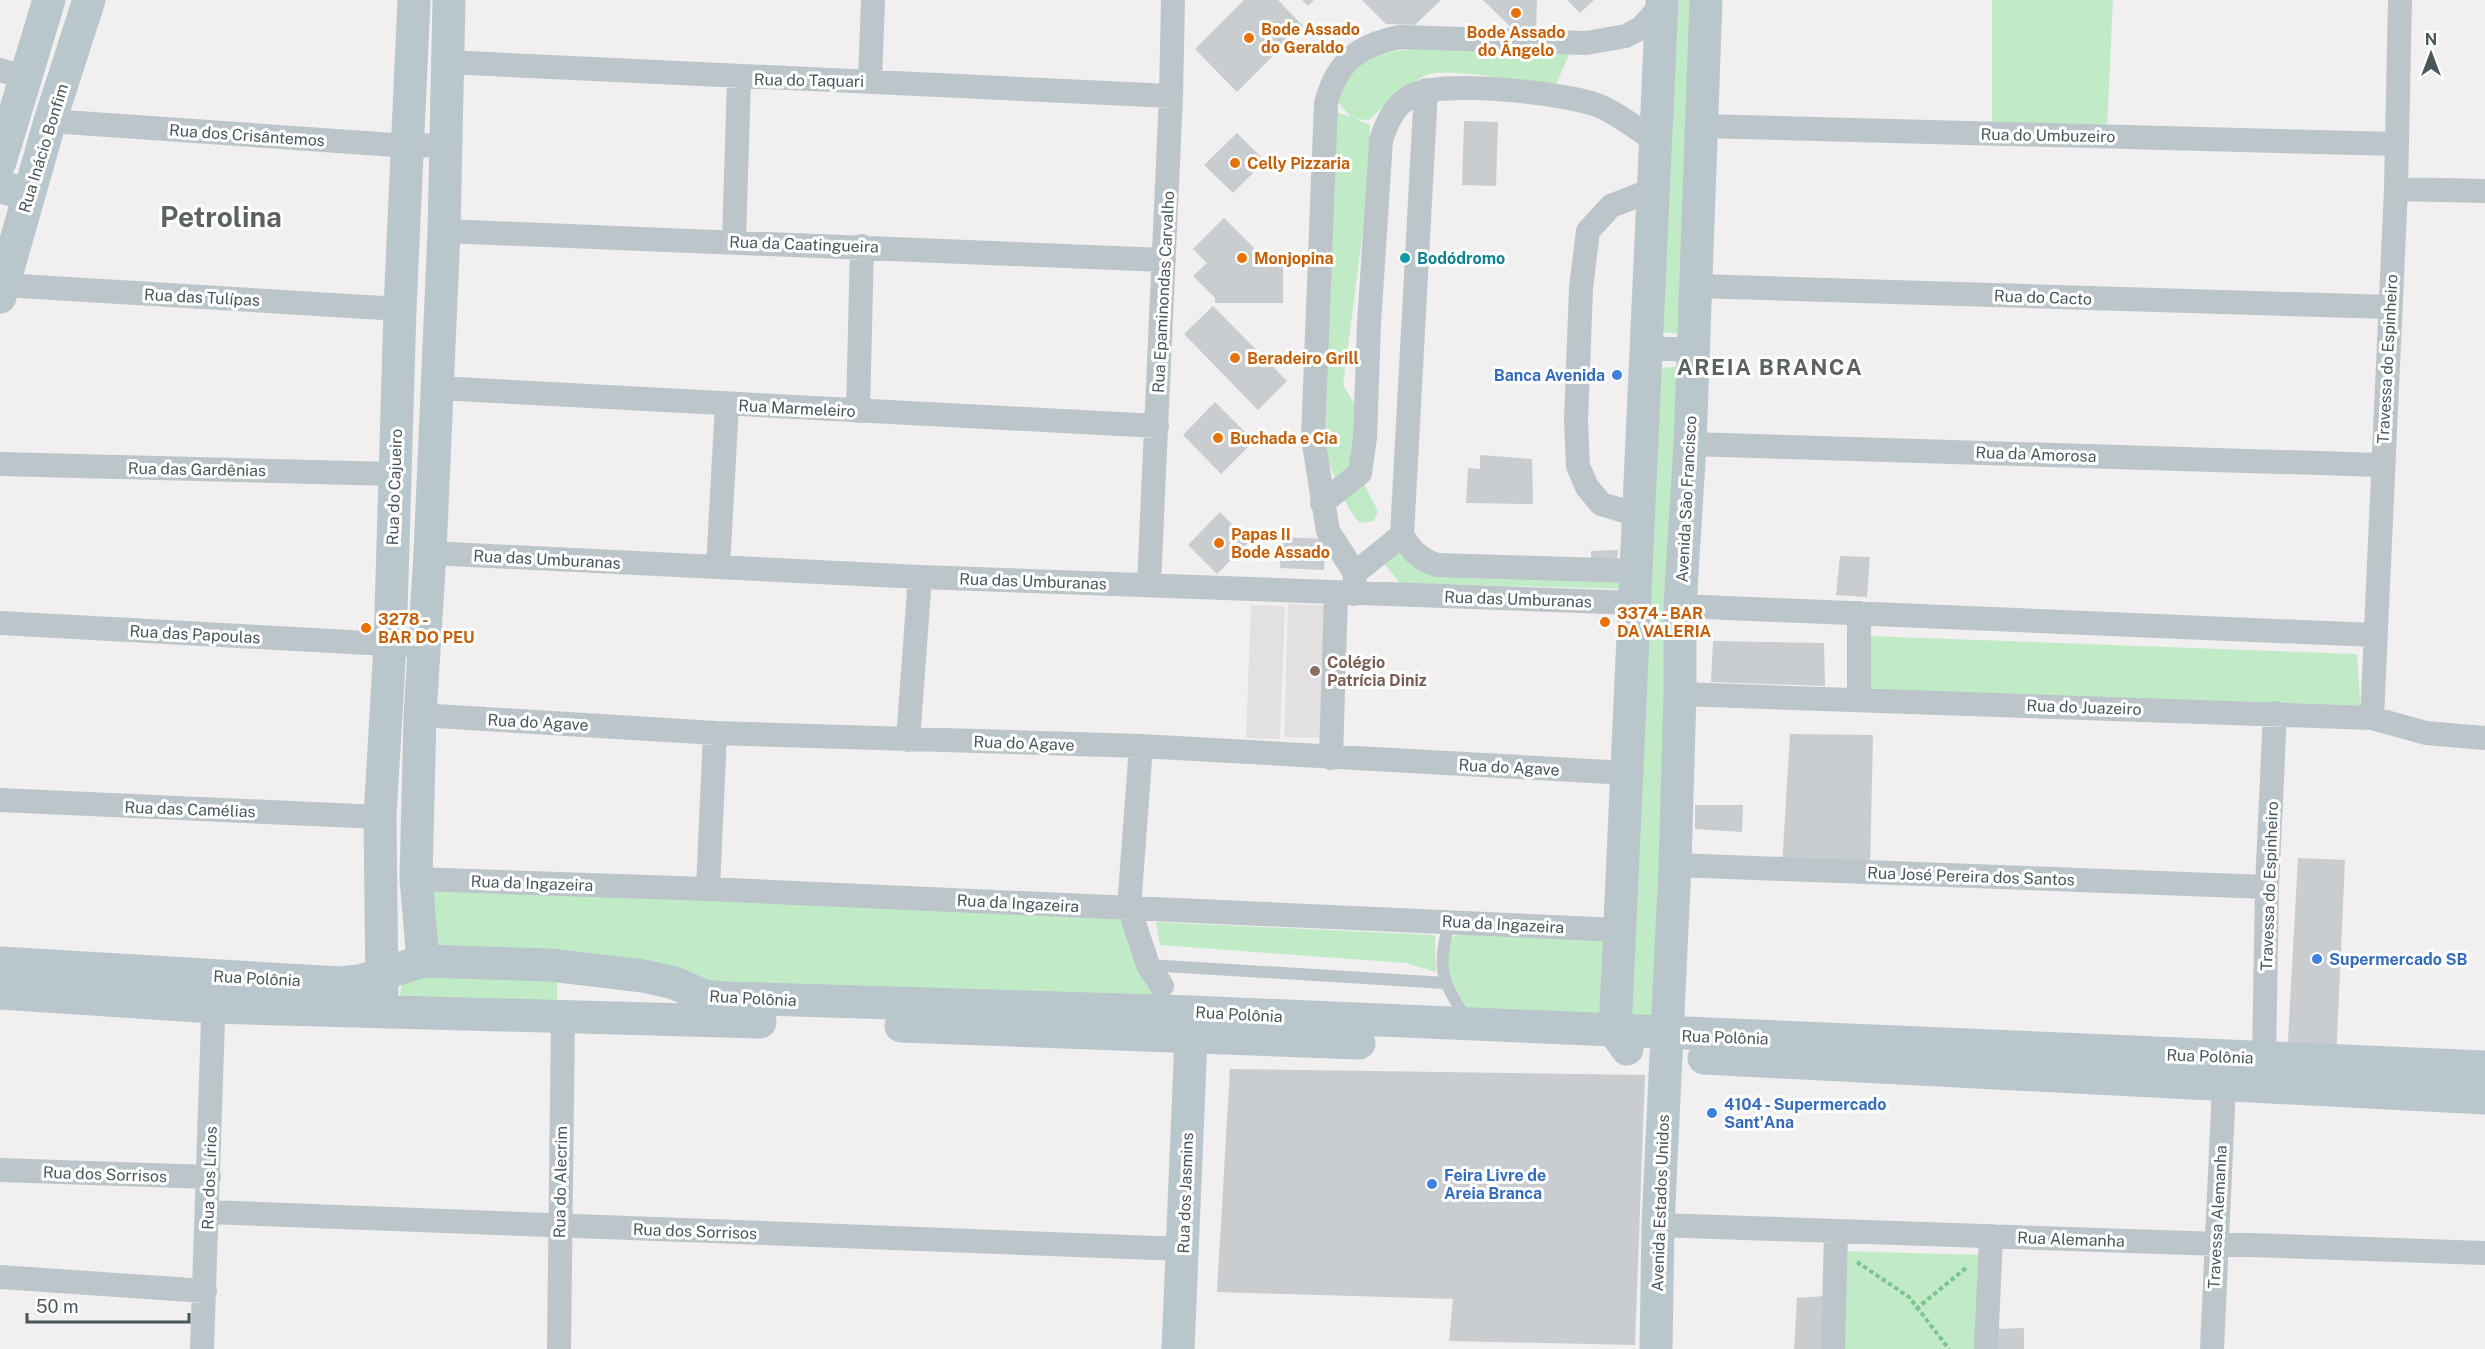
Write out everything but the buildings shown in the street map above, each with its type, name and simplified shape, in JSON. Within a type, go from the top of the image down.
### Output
[{"type":"street","points":[[0,162],[12,74],[49,0]]},
{"type":"street","name":"Rua Inácio Bonfim","points":[[2,291],[14,191],[50,121],[89,0]]},
{"type":"street","name":"Rua do Cajueiro","points":[[398,1011],[384,999],[381,990],[380,817],[390,645],[400,309],[414,0]]},
{"type":"street","points":[[423,961],[416,879],[420,715],[430,553],[444,231],[449,0]]},
{"type":"street","points":[[870,81],[873,0]]},
{"type":"street","name":"Rua Epaminondas Carvalho","points":[[1149,584],[1172,96],[1173,0]]},
{"type":"street","name":"Avenida São Francisco","points":[[1667,1045],[1675,865],[1680,606],[1690,444],[1700,126],[1707,0]]},
{"type":"street","name":"Travessa do Espinheiro","points":[[2372,718],[2373,635],[2396,189],[2400,0]]},
{"type":"street","points":[[1622,1042],[1619,930],[1661,3]]},
{"type":"street","points":[[1331,758],[1348,587],[1328,531],[1322,504],[1313,429],[1326,103],[1339,70],[1368,45],[1400,37],[1586,43],[1626,36],[1641,28],[1661,3]]},
{"type":"street","name":"Rua do Taquari","points":[[447,62],[739,78],[870,81],[1172,96]]},
{"type":"street","points":[[734,241],[739,78]]},
{"type":"street","points":[[1322,504],[1360,472],[1364,455],[1380,140],[1389,118],[1398,106],[1426,90],[1453,88],[1567,97],[1614,114],[1656,141]]},
{"type":"street","points":[[1426,90],[1402,535],[1422,559],[1444,566],[1636,571]]},
{"type":"street","name":"Rua dos Crisântemos","points":[[50,121],[409,146],[445,146]]},
{"type":"street","name":"Rua do Umbuzeiro","points":[[1700,126],[2396,144]]},
{"type":"street","points":[[2396,189],[2485,191]]},
{"type":"street","points":[[1638,515],[1601,504],[1587,487],[1578,466],[1576,420],[1581,288],[1588,231],[1611,206],[1652,190]]},
{"type":"street","name":"Rua da Caatingueira","points":[[444,231],[862,246],[1164,260]]},
{"type":"street","points":[[858,411],[862,246]]},
{"type":"street","name":"Rua do Cacto","points":[[1696,286],[2389,307]]},
{"type":"street","name":"Rua das Tulípas","points":[[2,291],[400,309]]},
{"type":"street","points":[[1647,349],[1692,349]]},
{"type":"street","name":"Rua Marmeleiro","points":[[437,388],[1157,426]]},
{"type":"street","points":[[718,567],[727,404]]},
{"type":"street","name":"Rua da Amorosa","points":[[1690,444],[2382,465]]},
{"type":"street","name":"Rua das Gardênias","points":[[0,464],[394,474]]},
{"type":"street","points":[[1348,587],[1402,535]]},
{"type":"street","name":"Rua das Umburanas","points":[[430,553],[920,577],[1348,587],[1635,603]]},
{"type":"street","points":[[908,740],[920,577]]},
{"type":"street","points":[[1680,606],[2373,635]]},
{"type":"street","points":[[1859,613],[1859,700]]},
{"type":"street","name":"Rua das Papoulas","points":[[0,623],[424,646]]},
{"type":"street","name":"Rua do Juazeiro","points":[[1680,694],[2372,718],[2426,733],[2485,738]]},
{"type":"street","name":"Travessa do Espinheiro","points":[[2265,1059],[2267,887],[2275,713]]},
{"type":"street","name":"Rua do Agave","points":[[420,715],[715,733],[1141,746],[1627,773]]},
{"type":"street","points":[[708,889],[715,733]]},
{"type":"street","points":[[1141,746],[1129,908],[1148,965],[1162,986]]},
{"type":"street","name":"Rua das Camélias","points":[[0,800],[380,817]]},
{"type":"street","name":"Rua José Pereira dos Santos","points":[[1675,865],[2267,887]]},
{"type":"street","name":"Rua da Ingazeira","points":[[416,879],[708,889],[1619,930]]},
{"type":"street","name":"Rua Polônia","points":[[0,993],[214,991],[339,983],[381,974],[423,961],[551,965],[643,976],[674,983],[704,996],[728,998],[1192,1024],[1622,1042],[2224,1085],[2485,1098]]},
{"type":"street","name":"Rua Polônia","points":[[0,963],[214,991],[398,1011],[1192,1024],[1471,1025],[1622,1042]]},
{"type":"street","points":[[551,965],[565,976],[568,983],[568,1000],[563,1015]]},
{"type":"street","name":"Rua dos Lírios","points":[[202,1349],[214,991]]},
{"type":"street","name":"Rua do Alecrim","points":[[559,1349],[563,1015]]},
{"type":"street","name":"Rua dos Jasmins","points":[[1178,1349],[1192,1024]]},
{"type":"street","name":"Rua Polônia","points":[[1667,1045],[2265,1059],[2485,1067]]},
{"type":"street","name":"Avenida Estados Unidos","points":[[1656,1349],[1658,1225],[1667,1045]]},
{"type":"street","name":"Travessa Alemanha","points":[[2212,1349],[2224,1085]]},
{"type":"street","name":"Rua dos Sorrisos","points":[[0,1170],[209,1177]]},
{"type":"street","name":"Rua dos Sorrisos","points":[[208,1212],[1183,1249]]},
{"type":"street","name":"Rua Alemanha","points":[[1658,1225],[1836,1241],[1992,1236],[2485,1253]]},
{"type":"street","points":[[1986,1349],[1992,1236]]},
{"type":"street","points":[[1833,1349],[1836,1241]]},
{"type":"street","points":[[0,1277],[205,1291]]},
{"type":"lane","points":[[1449,922],[1441,952],[1446,983],[1471,1025]]},
{"type":"lane","points":[[1148,965],[1446,983]]},
{"type":"path","points":[[1836,1241],[1909,1297],[1949,1349]]},
{"type":"path","points":[[1916,1309],[1968,1267]]},
{"type":"shaded area","name":"Colégio Patrícia Diniz","points":[[1288,604],[1345,606],[1341,738],[1284,737]]},
{"type":"shaded area","points":[[1251,605],[1285,606],[1280,739],[1246,738]]},
{"type":"green space","points":[[1673,0],[1698,0],[1684,334],[1659,332]]},
{"type":"green space","points":[[1992,0],[2113,0],[2107,127],[1992,126]]},
{"type":"green space","points":[[1418,48],[1571,51],[1555,86],[1458,73],[1431,74],[1417,80],[1369,120],[1355,119],[1370,125],[1363,230],[1343,385],[1355,405],[1355,466],[1378,511],[1374,521],[1360,523],[1341,494],[1320,438],[1335,112],[1351,117],[1335,99],[1342,85],[1358,66],[1390,52]]},
{"type":"green space","points":[[1684,366],[1655,1018],[1631,1014],[1660,368]]},
{"type":"green space","points":[[1388,530],[1426,572],[1625,577],[1624,589],[1400,583],[1372,549]]},
{"type":"green space","points":[[1869,636],[2357,654],[2361,715],[1867,696]]},
{"type":"green space","points":[[423,886],[1123,914],[1170,1003],[704,993],[438,954]]},
{"type":"green space","points":[[1156,922],[1435,935],[1436,972],[1405,963],[1160,945]]},
{"type":"green space","points":[[1466,932],[1607,940],[1602,1024],[1474,1018],[1456,989],[1448,961],[1452,937]]},
{"type":"green space","points":[[404,973],[557,981],[557,1003],[411,1006],[400,995]]},
{"type":"green space","points":[[1840,1251],[1984,1255],[1982,1349],[1837,1349]]},
{"type":"place","name":"Bode Assado do Ângelo","points":[[1516,13]]},
{"type":"place","name":"Bode Assado do Geraldo","points":[[1249,38]]},
{"type":"place","name":"Celly Pizzaria","points":[[1235,163]]},
{"type":"place","name":"Monjopina","points":[[1242,258]]},
{"type":"place","name":"Bodódromo","points":[[1405,258]]},
{"type":"place","name":"Beradeiro Grill","points":[[1235,358]]},
{"type":"place","name":"Banca Avenida","points":[[1617,375]]},
{"type":"place","name":"Buchada e Cia","points":[[1218,438]]},
{"type":"place","name":"Papas II Bode Assado","points":[[1219,543]]},
{"type":"place","name":"3374 - BAR DA VALERIA","points":[[1605,622]]},
{"type":"place","name":"3278 - BAR DO PEU","points":[[366,628]]},
{"type":"place","name":"Colégio Patrícia Diniz","points":[[1315,671]]},
{"type":"place","name":"Supermercado SB","points":[[2317,959]]},
{"type":"place","name":"4104 - Supermercado Sant'Ana","points":[[1712,1113]]},
{"type":"place","name":"Feira Livre de Areia Branca","points":[[1432,1184]]},
{"type":"district","name":"Petrolina","points":[[221,217]]},
{"type":"district","name":"AREIA BRANCA","points":[[1770,367]]}]
